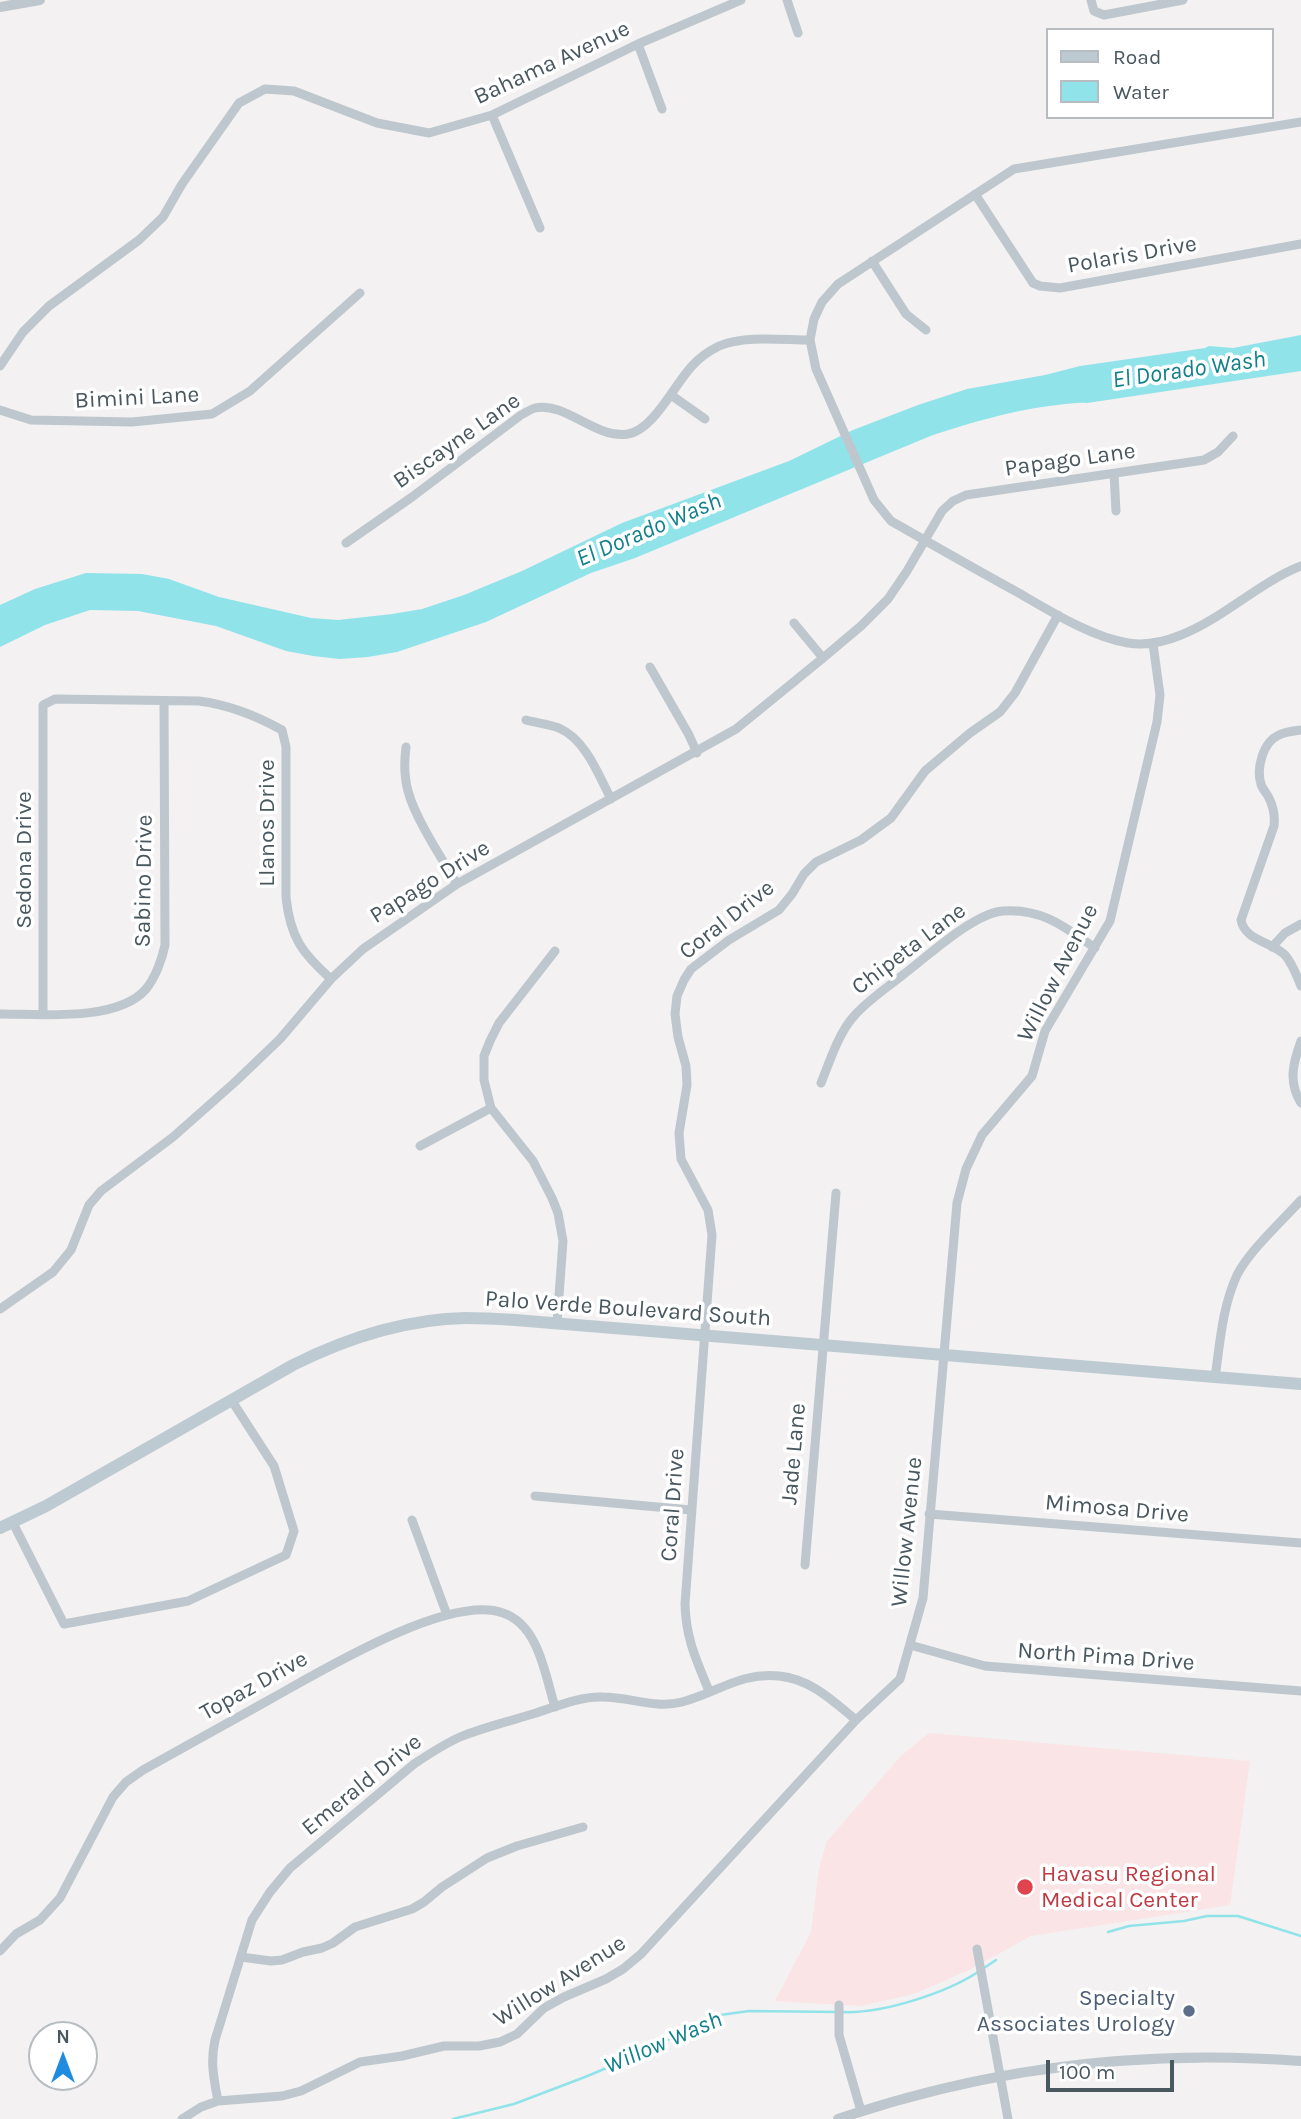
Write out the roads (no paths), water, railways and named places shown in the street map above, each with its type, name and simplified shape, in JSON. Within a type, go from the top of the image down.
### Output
[{"type":"main road","name":"Palo Verde Boulevard South","points":[[0,1528],[318,1352],[346,1341],[409,1324],[466,1318],[557,1323],[1301,1384]]},
{"type":"street","points":[[0,7],[40,0]]},
{"type":"street","name":"Bahama Avenue","points":[[0,366],[23,332],[49,306],[139,240],[163,217],[182,184],[239,103],[265,89],[295,91],[377,123],[429,133],[492,114],[638,44],[741,0]]},
{"type":"street","points":[[787,0],[797,33]]},
{"type":"street","points":[[1091,0],[1094,11],[1104,15],[1184,0]]},
{"type":"street","points":[[638,44],[662,109]]},
{"type":"street","points":[[492,114],[540,228]]},
{"type":"street","points":[[1301,122],[1014,169],[838,284],[822,302],[814,319],[810,340],[816,369],[874,500],[891,521],[1058,615],[1106,637],[1129,643],[1153,644],[1209,622],[1282,575],[1301,566]]},
{"type":"street","name":"Polaris Drive","points":[[975,194],[1032,282],[1047,288],[1060,288],[1301,244]]},
{"type":"street","points":[[872,261],[906,314],[926,330]]},
{"type":"street","name":"Bimini Lane","points":[[0,410],[31,420],[120,422],[212,414],[250,391],[360,293]]},
{"type":"street","name":"Biscayne Lane","points":[[346,543],[521,415],[537,407],[552,409],[603,430],[626,435],[642,428],[671,395],[691,366],[705,353],[740,340],[810,340]]},
{"type":"street","points":[[671,395],[705,419]]},
{"type":"street","name":"Papago Lane","points":[[926,541],[942,511],[953,501],[966,495],[1204,460],[1218,452],[1233,436]]},
{"type":"street","points":[[1114,474],[1116,511]]},
{"type":"street","name":"Papago Drive","points":[[0,1309],[54,1272],[71,1250],[89,1205],[101,1191],[173,1137],[234,1083],[280,1039],[331,979],[363,949],[457,884],[736,729],[861,626],[888,599],[926,541]]},
{"type":"street","name":"Coral Drive","points":[[709,1690],[689,1642],[685,1623],[712,1235],[708,1210],[681,1159],[679,1133],[687,1086],[686,1066],[678,1037],[677,996],[691,969],[729,940],[779,910],[804,874],[816,862],[861,840],[891,818],[925,771],[1000,712],[1015,693],[1058,615]]},
{"type":"street","points":[[793,623],[823,658]]},
{"type":"street","name":"Willow Avenue","points":[[183,2119],[201,2107],[218,2101],[282,2096],[301,2091],[360,2062],[444,2046],[479,2046],[499,2042],[517,2034],[544,2008],[623,1969],[641,1954],[856,1720],[900,1679],[923,1598],[957,1203],[967,1169],[982,1135],[1032,1076],[1045,1031],[1110,921],[1157,722],[1160,695],[1153,644]]},
{"type":"street","points":[[650,667],[697,752]]},
{"type":"street","name":"Llanos Drive","points":[[43,705],[55,699],[221,704],[241,710],[282,730],[286,747],[288,914],[298,944],[308,958],[331,979]]},
{"type":"street","name":"Sabino Drive","points":[[0,1014],[89,1014],[132,1000],[145,990],[163,956],[164,701]]},
{"type":"street","name":"Sedona Drive","points":[[43,705],[43,1014]]},
{"type":"street","points":[[526,720],[558,728],[576,739],[585,750],[611,799]]},
{"type":"street","points":[[1301,730],[1270,740],[1262,755],[1259,769],[1261,785],[1270,800],[1274,826],[1241,920],[1242,928],[1250,935],[1284,955],[1301,986]]},
{"type":"street","points":[[406,747],[404,765],[408,792],[457,884]]},
{"type":"street","name":"Chipeta Lane","points":[[821,1083],[832,1055],[854,1016],[964,928],[987,915],[1000,911],[1034,912],[1053,920],[1095,948]]},
{"type":"street","points":[[1272,947],[1285,933],[1301,924]]},
{"type":"street","points":[[555,951],[505,1015],[490,1041],[484,1056],[484,1080],[491,1108],[533,1161],[558,1213],[563,1241],[557,1323]]},
{"type":"street","points":[[1301,1041],[1295,1054],[1293,1082],[1301,1103]]},
{"type":"street","points":[[421,1146],[491,1108]]},
{"type":"street","name":"Jade Lane","points":[[805,1566],[836,1193]]},
{"type":"street","points":[[1215,1378],[1223,1314],[1238,1274],[1249,1257],[1301,1200]]},
{"type":"street","points":[[13,1523],[64,1624],[188,1601],[286,1555],[294,1531],[274,1466],[232,1401]]},
{"type":"street","points":[[535,1496],[691,1510]]},
{"type":"street","name":"Mimosa Drive","points":[[929,1514],[1301,1543]]},
{"type":"street","points":[[412,1520],[447,1615]]},
{"type":"street","name":"Topaz Drive","points":[[0,1951],[16,1934],[40,1920],[60,1898],[113,1797],[126,1782],[374,1642],[447,1615],[487,1609],[504,1613],[519,1622],[534,1639],[555,1707]]},
{"type":"street","name":"North Pima Drive","points":[[910,1645],[985,1667],[1301,1691]]},
{"type":"street","name":"Emerald Drive","points":[[218,2101],[212,2054],[253,1920],[270,1892],[290,1868],[414,1764],[436,1750],[460,1737],[587,1698],[602,1697],[666,1704],[683,1702],[738,1680],[760,1676],[780,1676],[800,1681],[821,1691],[856,1720]]},
{"type":"street","points":[[241,1957],[282,1960],[322,1948],[355,1927],[412,1909],[488,1858],[517,1846],[583,1827]]},
{"type":"street","points":[[977,1949],[1008,2119]]},
{"type":"street","points":[[839,2005],[839,2035],[861,2111]]},
{"type":"street","points":[[838,2119],[936,2090],[1050,2068],[1127,2060],[1205,2057],[1301,2061]]},
{"type":"water","name":"El Dorado Wash","points":[[1301,335],[1301,371],[1087,403],[1034,408],[933,435],[635,558],[591,573],[486,622],[397,652],[340,659],[313,656],[286,651],[216,626],[138,611],[90,610],[45,625],[0,647],[0,605],[35,589],[86,573],[142,574],[169,579],[219,597],[311,618],[338,620],[422,609],[522,571],[622,523],[789,461],[853,430],[967,389],[1080,366],[1209,346],[1233,348]]},
{"type":"waterway","name":"Willow Wash","points":[[1108,1932],[1129,1926],[1207,1916],[1238,1916],[1301,1936]]},
{"type":"waterway","name":"Willow Wash","points":[[984,1968],[996,1960]]},
{"type":"waterway","name":"Willow Wash","points":[[842,2012],[876,2010],[913,2001],[978,1972]]},
{"type":"waterway","name":"Willow Wash","points":[[453,2119],[514,2104],[585,2077],[647,2051],[713,2016],[749,2011],[836,2012]]},
{"type":"place","name":"Havasu Regional Medical Center","points":[[1025,1887]]},
{"type":"place","name":"Specialty Associates Urology","points":[[1189,2011]]}]
